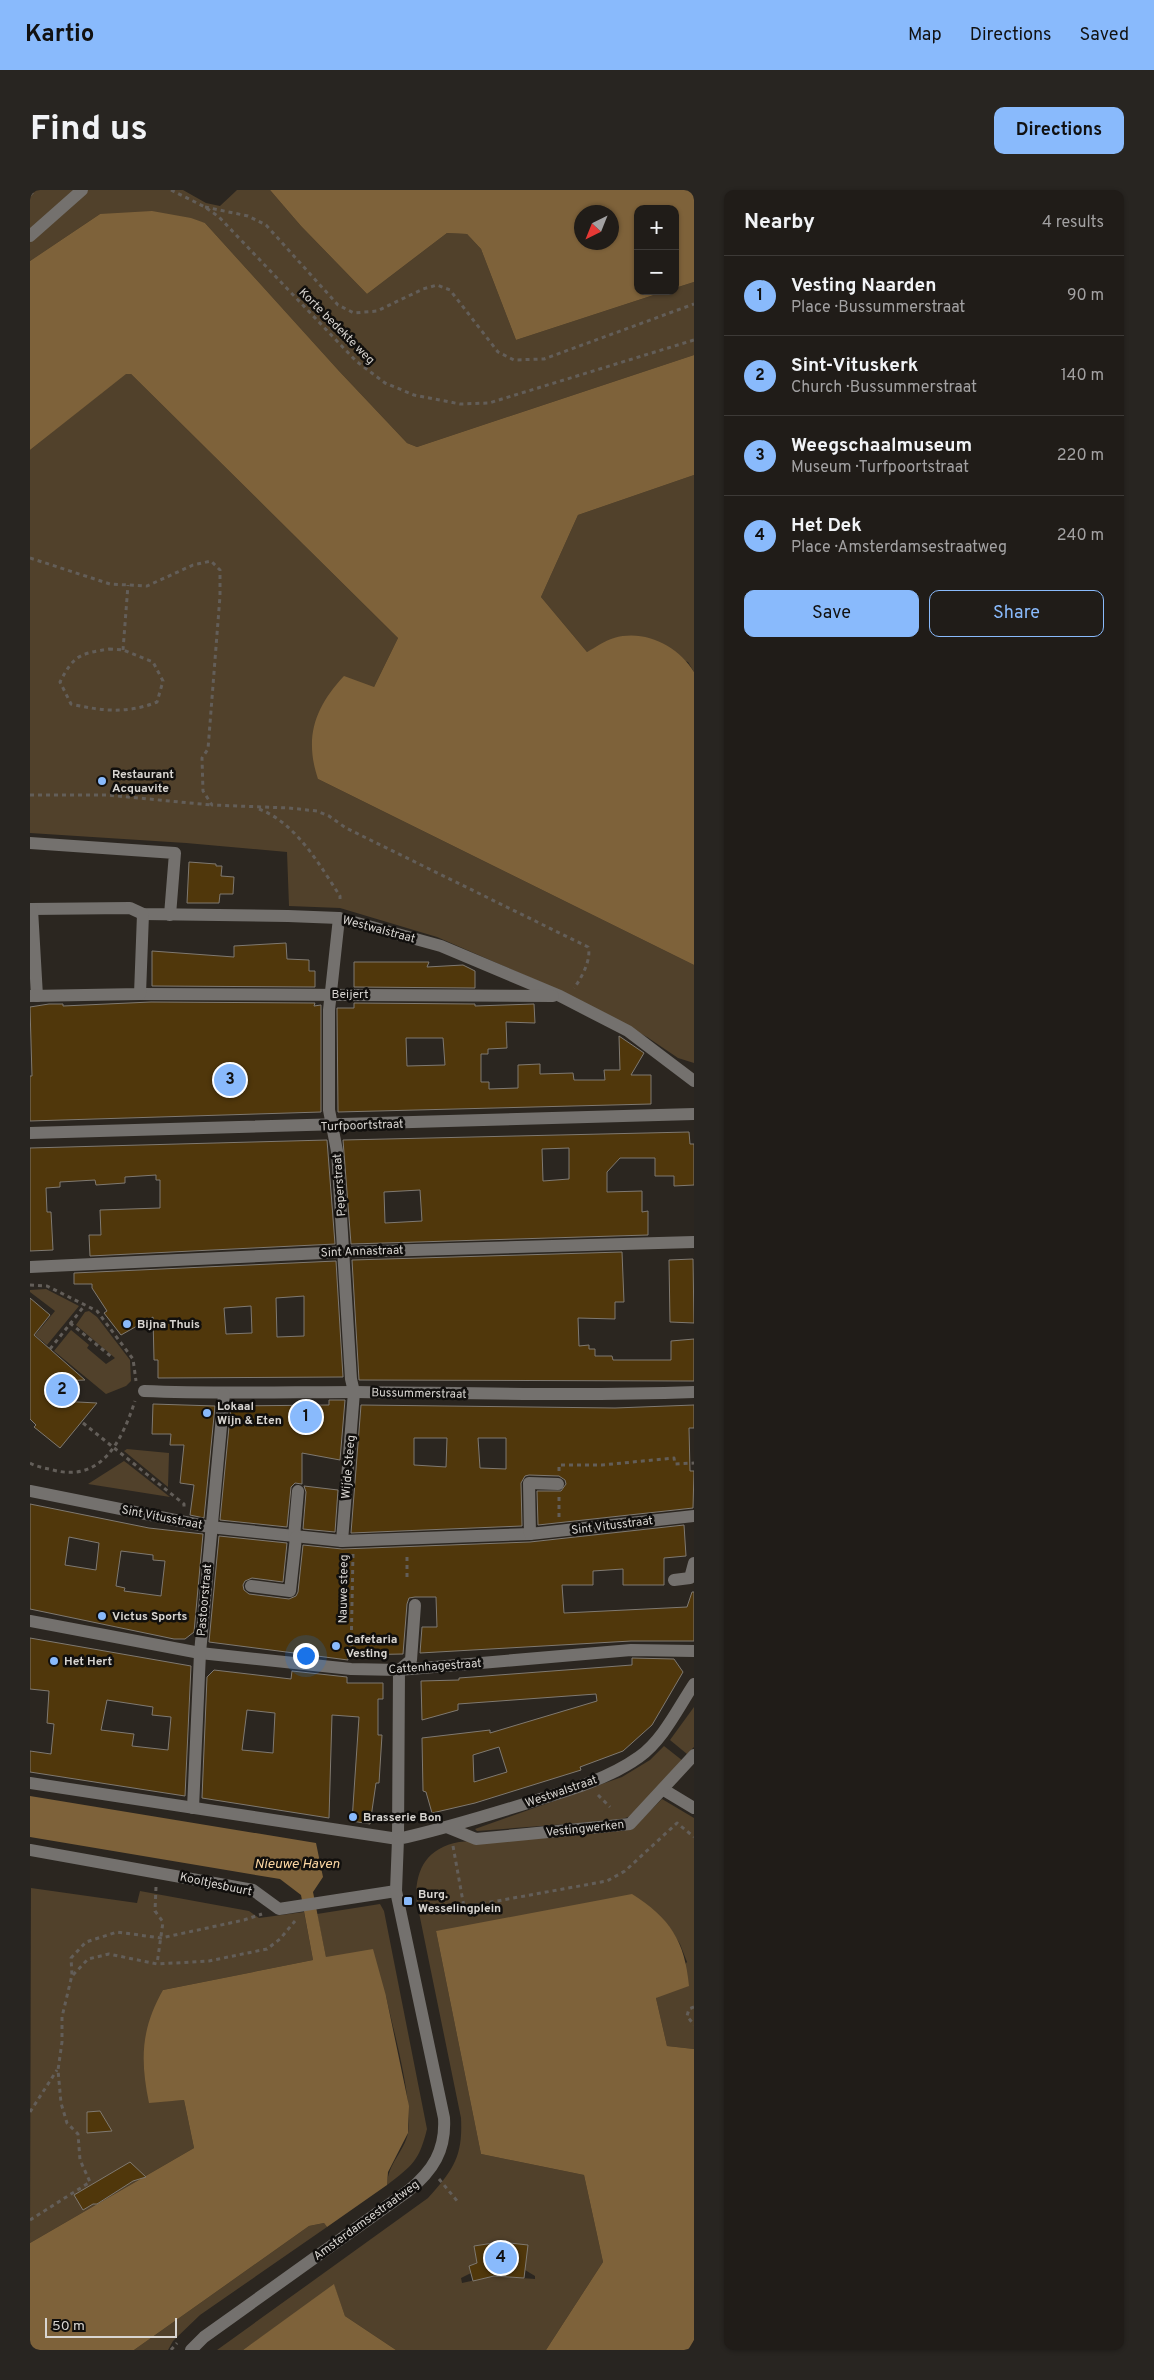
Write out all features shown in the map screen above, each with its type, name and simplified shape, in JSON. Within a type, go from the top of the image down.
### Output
[{"type":"street","points":[[30,236],[82,190]]},
{"type":"street","points":[[30,843],[175,853],[170,915]]},
{"type":"street","name":"Westwalstraat","points":[[31,909],[130,908],[143,914],[339,918],[441,946],[563,997],[628,1031],[694,1081]]},
{"type":"street","points":[[31,909],[34,996]]},
{"type":"street","points":[[140,994],[143,914]]},
{"type":"street","name":"Peperstraat","points":[[339,918],[329,1010],[329,1110],[337,1150],[351,1379],[354,1392]]},
{"type":"street","points":[[128,955],[141,954]]},
{"type":"street","name":"Beijert","points":[[34,996],[332,994],[563,997]]},
{"type":"street","name":"Turfpoortstraat","points":[[30,1133],[333,1126],[694,1114]]},
{"type":"street","name":"Sint Annastraat","points":[[30,1267],[344,1252],[694,1242]]},
{"type":"street","name":"Bussummerstraat","points":[[141,1391],[224,1394],[354,1392],[607,1395],[694,1392]]},
{"type":"street","name":"Wijde Steeg","points":[[348,1541],[354,1392]]},
{"type":"street","name":"Pastoorstraat","points":[[193,1808],[200,1653],[210,1527],[224,1394]]},
{"type":"street","points":[[530,1534],[529,1483],[558,1484]]},
{"type":"street","name":"Sint Vitusstraat","points":[[30,1491],[210,1527],[348,1541],[530,1534],[694,1516]]},
{"type":"street","points":[[250,1586],[290,1591],[298,1491]]},
{"type":"street","points":[[674,1580],[690,1578],[694,1563]]},
{"type":"street","points":[[399,1670],[411,1660],[416,1604]]},
{"type":"street","name":"Cattenhagestraat","points":[[30,1621],[200,1653],[351,1669],[399,1670],[631,1650],[694,1651]]},
{"type":"street","name":"Amsterdamsestraatweg","points":[[191,2350],[204,2337],[408,2191],[430,2170],[441,2151],[444,2140],[444,2118],[396,1891],[399,1670]]},
{"type":"street","name":"Westwalstraat","points":[[398,1839],[449,1828],[587,1784],[640,1757],[660,1736],[694,1684]]},
{"type":"street","name":"Vestingwerken","points":[[449,1828],[476,1838],[630,1824],[694,1756]]},
{"type":"street","points":[[30,1783],[398,1839]]},
{"type":"street","points":[[664,1790],[694,1808]]},
{"type":"street","name":"Kooltjesbuurt","points":[[30,1850],[253,1890],[279,1909]]},
{"type":"street","points":[[279,1909],[396,1891]]},
{"type":"path","points":[[30,195],[35,190]]},
{"type":"path","name":"Korte bedekte weg","points":[[171,190],[204,207],[237,234],[356,360],[385,383],[405,392],[451,403],[489,403],[694,340]]},
{"type":"path","points":[[204,207],[248,216],[266,225],[338,304],[354,313],[376,311],[423,289],[437,285],[450,290],[498,352],[514,360],[544,359],[694,304]]},
{"type":"path","points":[[30,558],[110,584],[147,586],[193,565],[211,561],[220,570],[220,596],[210,731],[208,749],[202,758],[203,791],[212,805]]},
{"type":"path","points":[[123,650],[128,585]]},
{"type":"path","points":[[108,649],[123,650],[153,662],[163,682],[158,702],[140,709],[119,712],[96,710],[71,704],[60,682],[70,662],[88,653],[108,649]]},
{"type":"path","points":[[30,795],[107,795],[212,805],[317,811],[329,816],[346,828],[588,947],[590,952],[580,980],[563,997]]},
{"type":"path","points":[[256,808],[283,821],[316,859],[340,896],[339,918]]},
{"type":"path","points":[[30,1285],[47,1286],[97,1311],[133,1359],[141,1391],[126,1428],[113,1449],[88,1471],[64,1473],[30,1464]]},
{"type":"path","points":[[50,1349],[84,1305]]},
{"type":"path","points":[[70,1323],[113,1358]]},
{"type":"path","points":[[83,1423],[113,1449],[184,1504],[182,1520]]},
{"type":"path","points":[[558,1531],[559,1465],[602,1465],[674,1458],[675,1464],[694,1463]]},
{"type":"path","points":[[407,1540],[407,1577]]},
{"type":"path","name":"Nauwe steeg","points":[[348,1541],[351,1669]]},
{"type":"path","points":[[454,1852],[464,1907],[607,1881],[625,1871],[677,1823],[694,1837]]},
{"type":"path","points":[[157,1964],[163,1922],[155,1911],[154,1897],[158,1873]]},
{"type":"path","points":[[72,1975],[88,1959],[109,1954],[157,1964],[209,1961],[267,1949],[280,1939],[295,1921],[297,1907]]},
{"type":"path","points":[[30,2220],[90,2182],[80,2160],[78,2134],[67,2123],[61,2103],[58,2070],[62,2042],[62,2017],[72,1975],[71,1958],[86,1942],[117,1932],[161,1938],[244,1920],[279,1909]]},
{"type":"path","points":[[694,2007],[689,2009],[687,2016],[694,2025]]},
{"type":"path","points":[[30,2112],[58,2070]]},
{"type":"path","points":[[430,2170],[458,2202]]},
{"type":"path","points":[[437,2185],[446,2174]]},
{"type":"path","points":[[171,2350],[181,2339]]},
{"type":"shaded area","points":[[30,190],[183,190],[206,203],[220,206],[237,190],[270,190],[301,226],[367,294],[447,233],[467,234],[481,249],[516,340],[654,295],[679,295],[679,287],[694,282],[694,355],[417,447],[407,443],[205,223],[100,214],[30,261]]},
{"type":"shaded area","points":[[126,373],[131,374],[398,638],[374,687],[318,779],[694,965],[694,1063],[678,1058],[647,1037],[561,991],[437,937],[340,908],[289,906],[287,852],[186,843],[30,833],[30,450]]},
{"type":"shaded area","points":[[694,475],[694,672],[688,662],[615,638],[587,652],[541,597],[578,515]]},
{"type":"shaded area","points":[[46,1289],[79,1306],[47,1345],[35,1335],[55,1311],[30,1292],[30,1290]]},
{"type":"shaded area","points":[[89,1311],[97,1317],[130,1360],[131,1381],[126,1386],[106,1394],[54,1351],[71,1330],[89,1345],[87,1348],[106,1364],[115,1358],[76,1325],[85,1312]]},
{"type":"shaded area","points":[[127,1449],[169,1453],[168,1487],[124,1451]]},
{"type":"shaded area","points":[[124,1461],[128,1464],[170,1497],[88,1484]]},
{"type":"shaded area","points":[[694,1707],[694,1747],[687,1754],[670,1740]]},
{"type":"shaded area","points":[[664,1746],[683,1761],[631,1816],[619,1820],[477,1831],[475,1829],[622,1777],[650,1760]]},
{"type":"shaded area","points":[[662,1799],[694,1818],[694,2049],[667,2046],[656,1998],[687,1962],[680,1944],[668,1925],[436,1931],[481,2154],[584,2175],[603,2262],[546,2350],[396,2350],[345,2316],[334,2285],[243,2350],[217,2350],[428,2198],[455,2162],[460,2143],[461,2118],[416,1898],[418,1877],[426,1861],[439,1849],[459,1842],[634,1827]],"holes":[[[500,2242],[527,2246],[525,2270],[535,2276],[535,2279],[494,2276],[462,2283],[461,2278],[471,2273],[469,2266],[477,2263],[474,2246]]]},
{"type":"shaded area","points":[[31,1888],[137,1903],[140,1891],[249,1911],[259,1918],[304,1912],[313,1960],[163,1990],[149,2102],[184,2100],[194,2148],[30,2243]]},
{"type":"shaded area","points":[[380,1904],[384,1911],[427,2129],[418,2156],[409,2167],[387,2185],[390,2170],[406,2140],[409,2120],[406,2085],[386,1996],[326,1957],[317,1914]]},
{"type":"shaded area","points":[[324,2223],[327,2227],[200,2315],[173,2341],[168,2350],[134,2350],[309,2226]]},
{"type":"water","points":[[270,190],[694,190],[694,282],[679,287],[679,205],[634,205],[634,295],[654,295],[516,340],[481,249],[467,234],[447,233],[367,294],[301,226]]},
{"type":"water","points":[[152,211],[191,218],[205,223],[407,443],[417,447],[694,355],[694,475],[578,515],[541,597],[587,652],[603,642],[614,638],[637,636],[649,638],[670,647],[679,654],[694,672],[694,965],[318,779],[312,750],[312,736],[319,711],[344,676],[374,687],[398,638],[131,374],[126,374],[30,450],[30,261],[100,214]]},
{"type":"water","name":"Nieuwe Haven","points":[[30,1796],[316,1843],[323,1877],[313,1892],[326,1957],[373,1949],[386,1996],[409,2106],[408,2133],[388,2172],[387,2185],[327,2227],[324,2223],[309,2226],[134,2350],[30,2350],[30,2243],[194,2148],[184,2100],[149,2103],[144,2072],[144,2045],[150,2018],[163,1990],[313,1960],[301,1895],[280,1879],[30,1837]]},
{"type":"water","points":[[632,1894],[666,1922],[679,1943],[687,1970],[689,1986],[656,1998],[667,2046],[694,2049],[694,2340],[688,2350],[546,2350],[603,2262],[584,2175],[481,2154],[436,1931]]},
{"type":"water","points":[[334,2284],[345,2316],[396,2350],[243,2350]]},
{"type":"building","points":[[189,862],[222,866],[221,876],[234,877],[233,894],[220,894],[219,903],[187,903]]},
{"type":"building","points":[[286,943],[287,959],[309,960],[309,971],[315,971],[315,987],[152,986],[152,951],[234,957],[234,946]]},
{"type":"building","points":[[354,962],[429,962],[427,967],[463,965],[475,971],[475,988],[354,987]]},
{"type":"building","points":[[151,1002],[315,1003],[314,1006],[321,1005],[321,1112],[30,1121],[30,1076],[32,1076],[30,1007],[49,1004],[63,1004],[63,1006]]},
{"type":"building","points":[[354,1003],[475,1004],[475,1006],[534,1004],[535,1023],[506,1022],[507,1048],[488,1049],[488,1054],[481,1054],[481,1082],[489,1082],[489,1089],[518,1088],[518,1065],[540,1064],[540,1074],[573,1073],[574,1080],[605,1080],[604,1070],[620,1070],[619,1036],[644,1053],[631,1075],[651,1075],[651,1104],[338,1112],[337,1008],[354,1008]],"holes":[[[406,1038],[443,1038],[445,1065],[407,1066]]]},
{"type":"building","points":[[689,1132],[690,1144],[694,1144],[694,1185],[674,1186],[674,1176],[655,1176],[655,1158],[620,1158],[607,1172],[607,1192],[642,1191],[642,1212],[648,1211],[648,1235],[351,1244],[343,1140]],"holes":[[[569,1148],[569,1179],[543,1181],[542,1149]],[[420,1190],[422,1221],[385,1223],[384,1192]]]},
{"type":"building","points":[[327,1140],[335,1244],[90,1256],[89,1235],[101,1235],[100,1210],[160,1208],[160,1180],[156,1180],[156,1175],[125,1177],[125,1183],[96,1185],[95,1180],[60,1182],[60,1187],[46,1188],[47,1212],[51,1212],[53,1250],[30,1251],[30,1148]]},
{"type":"building","points":[[622,1252],[624,1302],[615,1302],[615,1319],[578,1318],[579,1346],[589,1345],[589,1349],[595,1349],[595,1356],[612,1356],[613,1360],[671,1360],[671,1341],[694,1339],[694,1381],[359,1380],[352,1260]]},
{"type":"building","points":[[693,1259],[694,1323],[670,1322],[669,1260]]},
{"type":"building","points":[[336,1261],[343,1377],[158,1378],[158,1360],[154,1360],[153,1317],[121,1335],[104,1313],[107,1311],[92,1288],[92,1284],[74,1284],[74,1273]],"holes":[[[304,1296],[304,1336],[277,1337],[276,1298]],[[251,1306],[252,1333],[226,1334],[224,1308]]]},
{"type":"building","points":[[30,1298],[50,1315],[34,1335],[85,1380],[59,1381],[59,1401],[97,1403],[60,1448],[34,1427],[36,1425],[30,1419]]},
{"type":"building","points":[[329,1400],[345,1400],[340,1460],[302,1453],[302,1484],[295,1483],[291,1487],[287,1527],[220,1520],[231,1406],[329,1405]]},
{"type":"building","points":[[153,1404],[215,1406],[204,1518],[190,1515],[194,1485],[180,1483],[184,1445],[170,1445],[171,1434],[152,1434]]},
{"type":"building","points":[[361,1405],[615,1408],[694,1405],[694,1428],[689,1428],[690,1471],[694,1471],[693,1508],[538,1525],[537,1491],[561,1491],[566,1484],[565,1480],[559,1476],[529,1475],[525,1476],[521,1483],[522,1526],[351,1533]],"holes":[[[414,1438],[447,1438],[446,1467],[414,1465]],[[478,1438],[506,1438],[506,1469],[480,1468]]]},
{"type":"building","points":[[304,1486],[338,1490],[335,1532],[303,1529],[306,1492]]},
{"type":"building","points":[[30,1504],[149,1528],[203,1534],[194,1632],[185,1639],[174,1639],[30,1609]],"holes":[[[69,1537],[99,1543],[96,1570],[65,1565]],[[121,1551],[153,1555],[153,1560],[165,1561],[161,1596],[124,1591],[125,1588],[116,1586]]]},
{"type":"building","points":[[684,1525],[686,1556],[664,1558],[664,1585],[623,1585],[623,1569],[593,1571],[593,1585],[562,1585],[564,1613],[687,1607],[692,1592],[694,1592],[694,1641],[631,1641],[420,1653],[422,1627],[437,1627],[436,1597],[415,1597],[409,1598],[407,1604],[403,1654],[348,1655],[348,1660],[209,1642],[219,1536],[287,1543],[283,1582],[252,1578],[245,1581],[243,1585],[244,1590],[249,1594],[289,1599],[296,1596],[298,1592],[303,1545],[342,1549],[530,1542]]},
{"type":"building","points":[[30,1638],[191,1666],[185,1796],[30,1772],[30,1751],[51,1754],[54,1724],[47,1723],[49,1691],[30,1689]],"holes":[[[107,1700],[153,1707],[152,1715],[171,1717],[168,1750],[132,1746],[134,1734],[101,1730]]]},
{"type":"building","points":[[632,1658],[674,1659],[683,1672],[652,1725],[623,1751],[580,1767],[581,1770],[475,1803],[432,1813],[426,1792],[423,1791],[422,1738],[490,1730],[490,1733],[597,1701],[596,1694],[458,1704],[458,1710],[422,1720],[421,1681],[459,1680],[459,1678],[632,1665]],"holes":[[[499,1747],[507,1772],[474,1782],[473,1755]]]},
{"type":"building","points":[[214,1670],[291,1679],[292,1671],[347,1677],[347,1683],[383,1683],[383,1699],[378,1699],[378,1735],[382,1735],[379,1783],[376,1783],[370,1824],[352,1821],[359,1717],[332,1715],[329,1818],[202,1798],[207,1677]],"holes":[[[247,1710],[275,1713],[273,1753],[242,1750]]]},
{"type":"building","points":[[100,2111],[112,2131],[87,2133],[87,2112]]},
{"type":"building","points":[[130,2162],[146,2177],[133,2181],[97,2204],[93,2204],[83,2210],[74,2195]]},
{"type":"building","points":[[500,2242],[528,2245],[524,2278],[494,2276],[473,2281],[469,2266],[477,2263],[474,2246]]},
{"type":"place","name":"Restaurant Acquavite","points":[[102,781]]},
{"type":"place","name":"Weegschaalmuseum","points":[[230,1080]]},
{"type":"place","name":"Bijna Thuis","points":[[127,1324]]},
{"type":"place","name":"Sint-Vituskerk","points":[[62,1390]]},
{"type":"place","name":"Lokaal Wijn & Eten","points":[[207,1413]]},
{"type":"place","name":"Vesting Naarden","points":[[306,1417]]},
{"type":"place","name":"Victus Sports","points":[[102,1616]]},
{"type":"place","name":"Cafetaria Vesting","points":[[336,1646]]},
{"type":"place","name":"Het Hert","points":[[54,1661]]},
{"type":"place","name":"Brasserie Bon","points":[[353,1817]]},
{"type":"place","name":"Burg. Wesselingplein","points":[[408,1901]]},
{"type":"place","name":"Het Dek","points":[[501,2258]]}]
